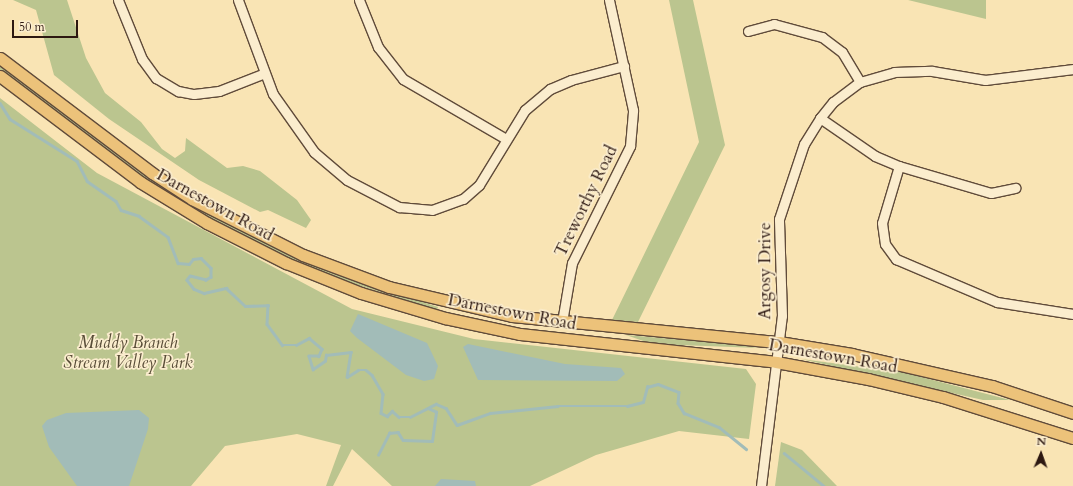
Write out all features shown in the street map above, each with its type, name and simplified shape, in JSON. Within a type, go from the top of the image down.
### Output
[{"type":"main road","name":"Darnestown Road","points":[[0,58],[152,173],[263,237],[389,287],[478,310],[562,322],[779,342],[852,354],[992,386],[1073,413]]},
{"type":"main road","name":"Darnestown Road","points":[[0,76],[140,182],[206,223],[286,263],[361,293],[445,318],[520,334],[776,362],[924,392],[1073,438]]},
{"type":"street","points":[[118,0],[142,59],[164,84],[194,94],[219,91],[265,73]]},
{"type":"street","points":[[238,0],[265,73],[284,112],[314,152],[347,180],[398,207],[432,210],[463,199],[479,185],[525,110],[550,89],[571,80],[624,66]]},
{"type":"street","points":[[359,0],[378,47],[403,79],[506,139]]},
{"type":"street","name":"Treworthy Road","points":[[562,322],[572,263],[630,146],[633,110],[609,0]]},
{"type":"street","points":[[748,31],[774,24],[822,37],[842,52],[860,82]]},
{"type":"street","name":"Argosy Drive","points":[[761,486],[779,342],[783,289],[777,249],[779,219],[804,144],[820,118],[833,102],[860,82],[909,70],[985,80],[1073,69]]},
{"type":"street","points":[[820,118],[875,156],[899,166],[991,193],[1015,188]]},
{"type":"street","points":[[899,166],[882,223],[885,244],[896,259],[997,302],[1073,314]]},
{"type":"green space","points":[[13,0],[67,0],[86,58],[105,93],[141,122],[162,149],[175,158],[185,151],[186,138],[227,168],[243,166],[260,171],[297,200],[311,220],[306,228],[268,210],[260,212],[199,180],[109,119],[54,75],[36,10]]},
{"type":"green space","points":[[669,0],[693,0],[725,145],[638,322],[612,320],[699,142]]},
{"type":"green space","points":[[908,0],[986,0],[986,19]]},
{"type":"green space","points":[[0,65],[133,167],[206,213],[326,271],[438,307],[437,310],[320,273],[242,237],[156,187],[0,70]]},
{"type":"green space","name":"Muddy Branch Stream Valley Park","points":[[0,98],[97,173],[352,309],[474,339],[746,369],[756,384],[749,439],[679,431],[596,455],[530,486],[392,486],[352,449],[333,486],[326,486],[341,445],[297,434],[225,446],[191,486],[0,486]]},
{"type":"green space","points":[[626,335],[731,344],[759,348],[652,344]]},
{"type":"green space","points":[[801,359],[902,372],[1010,400],[983,400]]},
{"type":"green space","points":[[781,442],[802,450],[837,486],[775,486]]},
{"type":"water","points":[[358,314],[427,343],[438,366],[434,379],[424,381],[406,375],[357,338],[350,331]]},
{"type":"water","points":[[468,344],[565,364],[621,368],[625,374],[617,381],[478,380],[463,347]]},
{"type":"water","points":[[139,410],[149,418],[148,429],[129,486],[77,486],[49,447],[42,426],[47,420],[66,413]]},
{"type":"water","points":[[441,479],[475,481],[476,486],[435,486]]},
{"type":"waterway","points":[[0,103],[10,119],[77,161],[87,181],[116,201],[121,210],[139,216],[168,237],[178,263],[189,264],[193,259],[201,258],[211,268],[211,277],[206,280],[190,276],[187,280],[194,289],[204,293],[226,288],[245,306],[268,305],[267,324],[282,345],[296,345],[309,338],[322,349],[319,356],[309,356],[313,369],[325,361],[326,355],[351,352],[347,377],[358,370],[366,370],[372,375],[383,394],[381,413],[387,416],[392,411],[399,417],[410,417],[436,404],[446,408],[457,425],[490,413],[558,406],[627,406],[643,402],[647,387],[658,384],[679,392],[678,403],[684,413],[719,427],[746,449]]},
{"type":"waterway","points":[[378,455],[389,433],[398,432],[403,440],[432,441],[436,412],[429,409]]},
{"type":"waterway","points":[[784,453],[824,486]]}]
